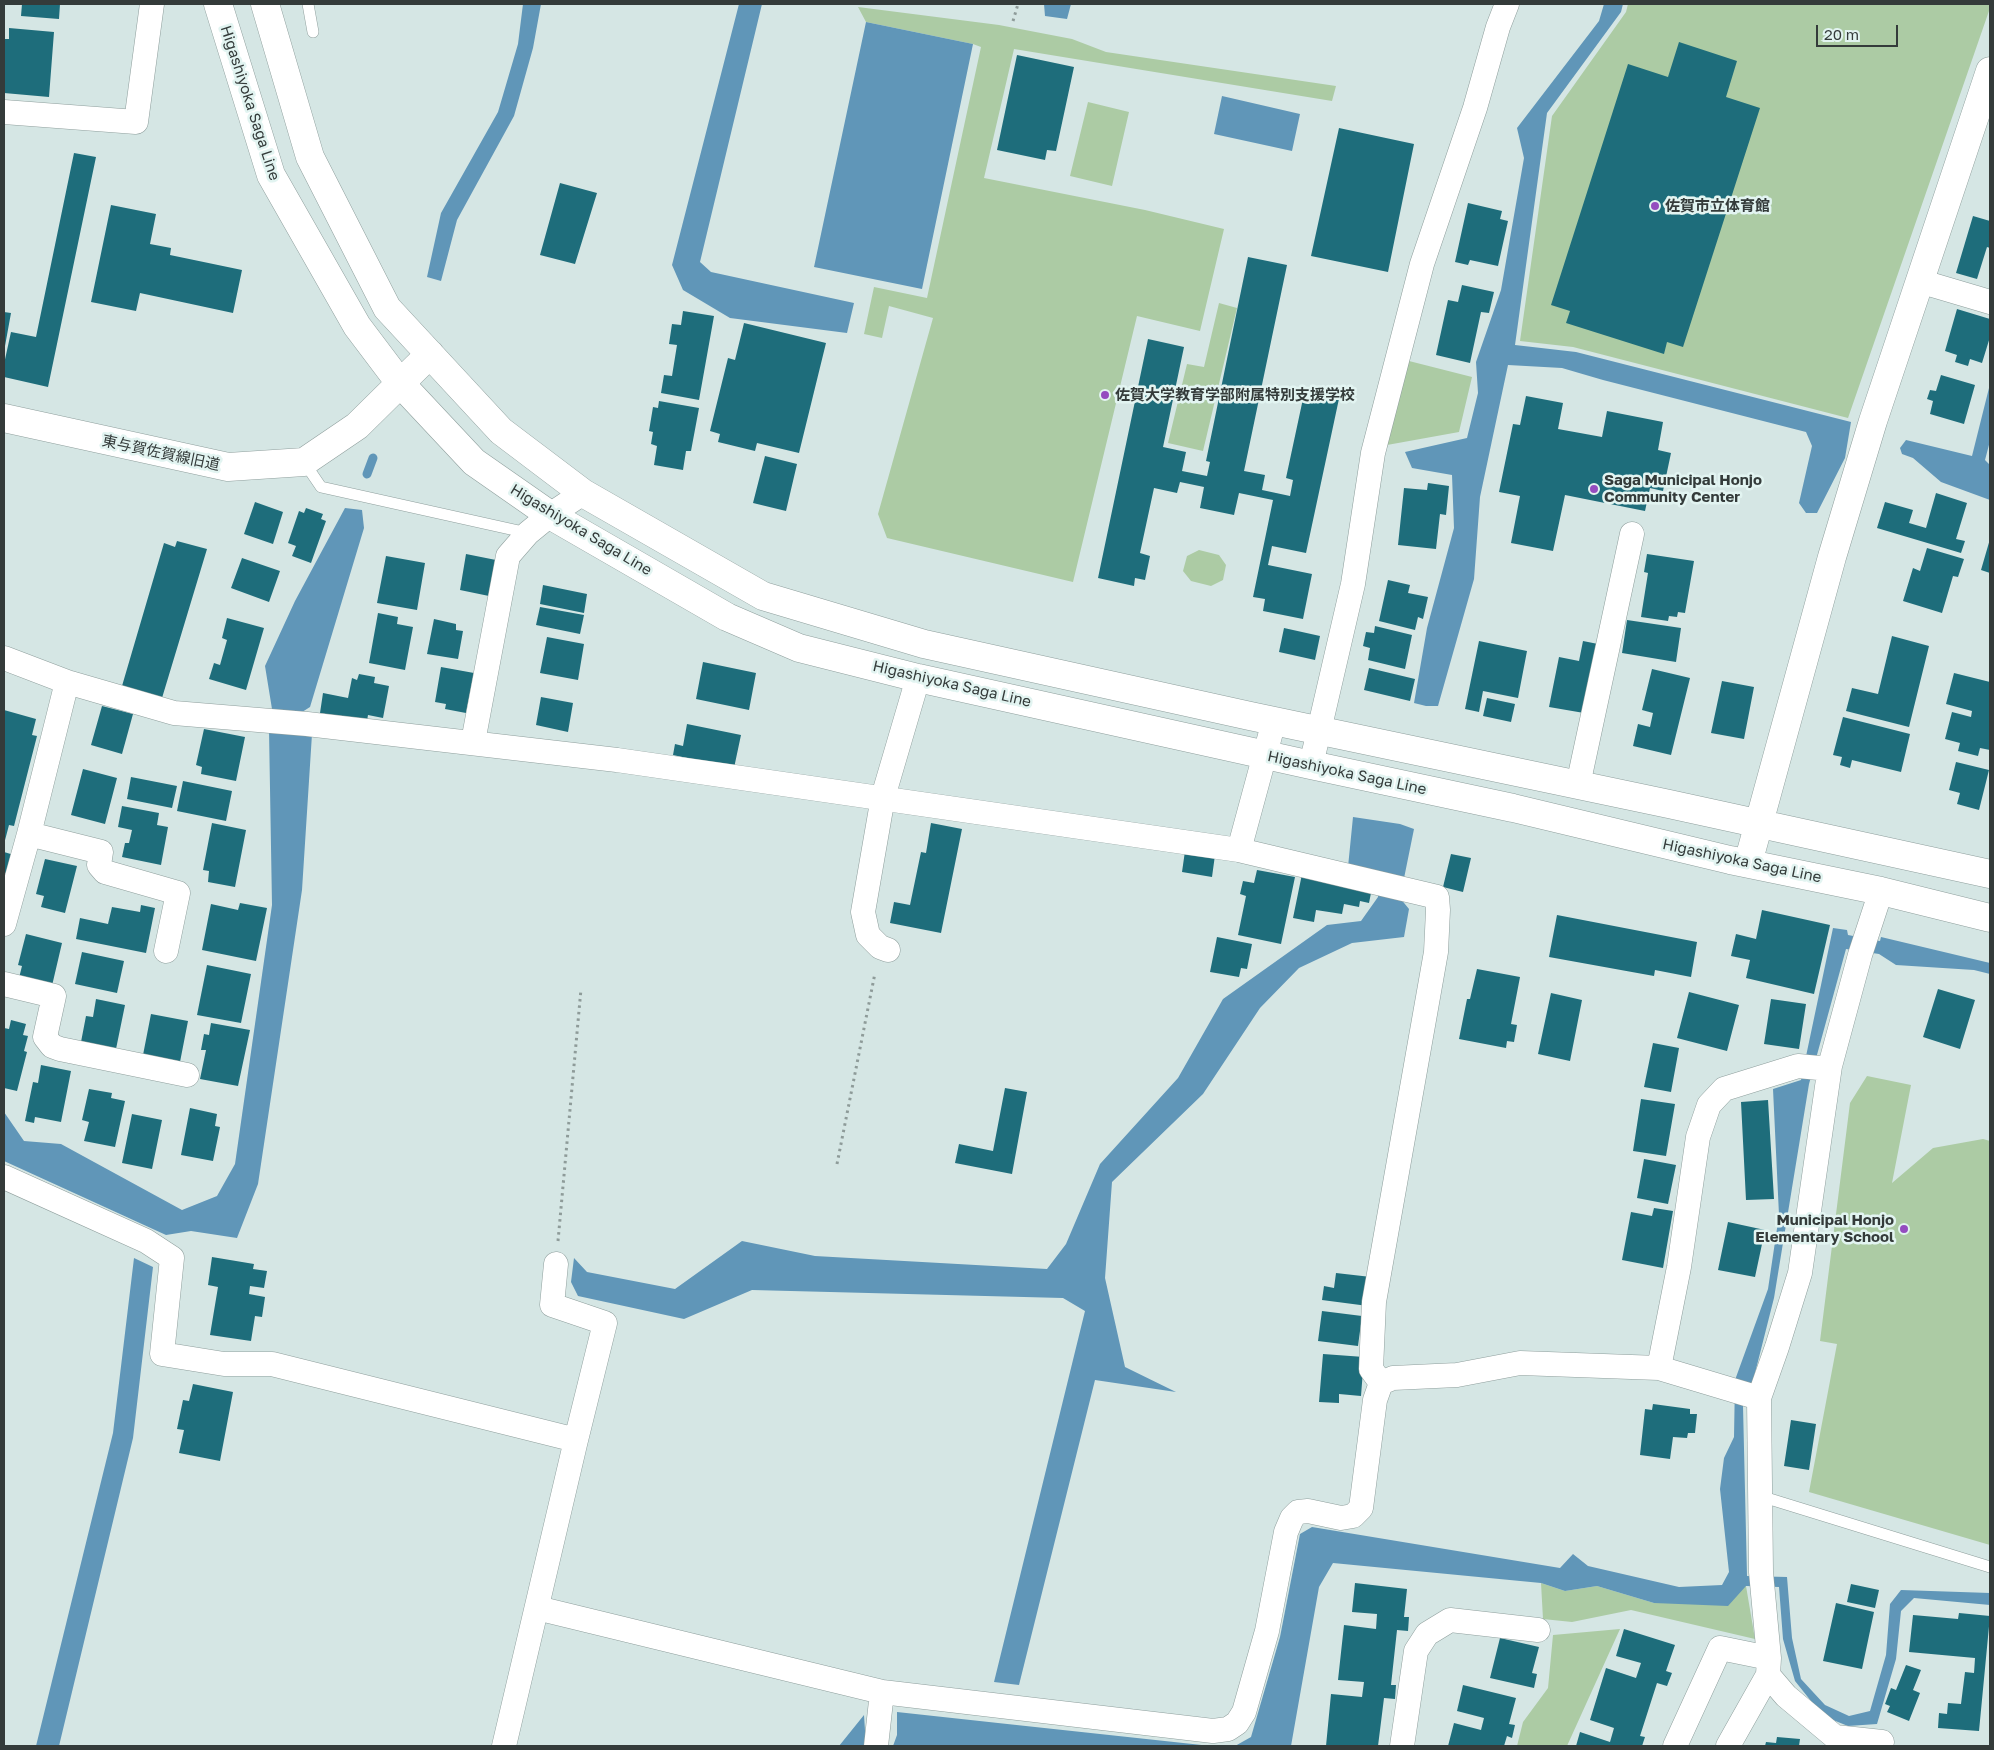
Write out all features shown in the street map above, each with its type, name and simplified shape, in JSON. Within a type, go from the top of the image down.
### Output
[{"type":"main road","name":"Higashiyoka Saga Line","points":[[218,4],[271,175],[357,326],[400,383],[474,462],[550,515],[736,621],[799,648],[918,678],[1513,808],[1730,860],[1881,891],[1990,918]]},
{"type":"main road","points":[[265,4],[310,157],[387,308],[501,431],[582,493],[763,596],[924,644],[1320,731],[1759,823],[1990,874]]},
{"type":"main road","points":[[1748,863],[1832,557],[1873,421],[1990,71]]},
{"type":"main road","points":[[304,462],[357,426],[430,354]]},
{"type":"main road","name":"東与賀佐賀線旧道","points":[[4,418],[228,467],[304,462]]},
{"type":"street","points":[[4,112],[136,122],[152,4]]},
{"type":"street","points":[[1311,765],[1353,584],[1373,454],[1422,264],[1475,108],[1506,4]]},
{"type":"street","points":[[1920,281],[1990,302]]},
{"type":"street","points":[[473,742],[508,556],[528,533],[582,493]]},
{"type":"street","points":[[1578,785],[1632,534]]},
{"type":"street","points":[[4,658],[67,682],[174,714],[276,721],[473,742],[617,760],[883,798],[1238,850],[1437,898],[1436,952],[1374,1302],[1372,1369],[1381,1384]]},
{"type":"street","points":[[884,948],[868,935],[864,912],[883,798],[918,678]]},
{"type":"street","points":[[4,924],[29,834],[67,682]]},
{"type":"street","points":[[1238,850],[1274,721]]},
{"type":"street","points":[[29,834],[101,852],[99,865],[105,872],[178,893],[166,951]]},
{"type":"street","points":[[1881,891],[1864,945],[1816,1066],[1800,1273],[1778,1347],[1747,1394],[1760,1496],[1761,1572],[1768,1667],[1786,1696],[1835,1737],[1882,1742]]},
{"type":"street","points":[[4,984],[54,996],[45,1037],[52,1046],[187,1076]]},
{"type":"street","points":[[1659,1368],[1679,1267],[1698,1138],[1709,1104],[1724,1089],[1816,1066]]},
{"type":"street","points":[[4,1177],[146,1241],[172,1258],[162,1354],[224,1364],[272,1364],[576,1440]]},
{"type":"street","points":[[504,1746],[605,1323],[552,1305],[556,1264]]},
{"type":"street","points":[[537,1608],[882,1692],[1214,1732],[1228,1729],[1238,1723],[1244,1712],[1267,1631],[1286,1532],[1292,1518],[1298,1512],[1308,1511],[1341,1518],[1354,1516],[1360,1508],[1375,1400],[1381,1384],[1393,1378],[1457,1375],[1520,1363],[1659,1368],[1747,1394]]},
{"type":"street","points":[[1402,1746],[1416,1651],[1427,1634],[1450,1620],[1538,1630]]},
{"type":"street","points":[[1675,1746],[1720,1648],[1768,1667]]},
{"type":"street","points":[[1728,1746],[1768,1667]]},
{"type":"street","points":[[876,1746],[882,1692]]},
{"type":"lane","points":[[308,4],[313,32]]},
{"type":"lane","points":[[304,462],[321,487],[528,533]]},
{"type":"lane","points":[[1760,1496],[1990,1567]]},
{"type":"path","points":[[1013,21],[1018,4]]},
{"type":"path","points":[[837,1164],[884,948]]},
{"type":"path","points":[[556,1264],[581,989]]},
{"type":"green space","points":[[1628,4],[1990,4],[1848,418],[1573,347],[1520,341],[1552,116],[1626,12]]},
{"type":"green space","points":[[858,7],[999,25],[1072,39],[1106,52],[1336,86],[1332,101],[1014,49],[984,178],[1145,210],[1224,229],[1200,331],[1137,316],[1073,582],[887,538],[878,514],[933,318],[889,306],[882,338],[864,334],[874,287],[927,298],[981,47],[866,22]]},
{"type":"green space","points":[[1088,102],[1129,112],[1112,186],[1070,176]]},
{"type":"green space","points":[[1219,303],[1237,308],[1203,451],[1168,443],[1187,364],[1204,367]]},
{"type":"green space","points":[[1409,361],[1472,377],[1459,432],[1387,445]]},
{"type":"green space","points":[[1199,550],[1219,555],[1226,565],[1223,580],[1211,586],[1191,581],[1183,571],[1187,556]]},
{"type":"green space","points":[[1867,1076],[1911,1085],[1892,1183],[1933,1148],[1983,1139],[1990,1141],[1990,1545],[1809,1492],[1837,1344],[1820,1341],[1850,1103]]},
{"type":"green space","points":[[1541,1583],[1565,1591],[1597,1586],[1654,1603],[1746,1586],[1755,1639],[1631,1610],[1572,1622],[1543,1619]]},
{"type":"green space","points":[[1620,1629],[1567,1746],[1517,1746],[1523,1722],[1548,1688],[1553,1635]]},
{"type":"water","points":[[523,4],[541,4],[533,48],[514,116],[457,220],[441,281],[427,277],[441,213],[498,112],[518,44]]},
{"type":"water","points":[[739,4],[762,4],[700,262],[711,272],[854,303],[847,333],[730,318],[683,290],[672,265]]},
{"type":"water","points":[[1044,4],[1071,4],[1067,19],[1045,16]]},
{"type":"water","points":[[1604,4],[1623,4],[1621,12],[1547,113],[1515,345],[1576,352],[1851,422],[1845,458],[1817,513],[1806,513],[1799,503],[1812,446],[1806,432],[1562,368],[1508,365],[1480,497],[1474,579],[1438,706],[1414,703],[1427,628],[1454,528],[1452,475],[1412,468],[1405,452],[1467,438],[1478,393],[1476,362],[1501,290],[1524,158],[1517,128],[1599,21]]},
{"type":"water","points":[[866,22],[973,44],[922,289],[814,267]]},
{"type":"water","points":[[1222,96],[1300,114],[1292,151],[1214,134]]},
{"type":"water","points":[[1990,384],[1990,441],[1985,460],[1990,465],[1990,500],[1941,482],[1913,458],[1902,454],[1900,448],[1906,440],[1972,456]]},
{"type":"water","points":[[345,508],[362,510],[364,528],[310,707],[299,714],[312,734],[302,890],[258,1184],[237,1238],[191,1231],[166,1235],[4,1161],[4,1112],[24,1141],[61,1144],[182,1210],[217,1196],[235,1164],[272,905],[269,730],[284,712],[272,709],[265,666],[295,601]]},
{"type":"water","points":[[1353,817],[1400,824],[1414,829],[1400,898],[1409,909],[1404,937],[1352,943],[1299,968],[1260,1008],[1203,1094],[1112,1182],[1105,1278],[1125,1367],[1176,1392],[1095,1380],[1019,1685],[994,1682],[1085,1311],[1063,1298],[752,1290],[684,1319],[578,1296],[571,1282],[574,1258],[587,1272],[675,1289],[742,1241],[815,1256],[1047,1269],[1066,1244],[1100,1164],[1178,1078],[1223,999],[1327,925],[1361,921],[1378,897],[1379,875],[1348,867]]},
{"type":"water","points":[[1833,928],[1847,930],[1848,935],[1880,941],[1881,937],[1990,963],[1990,974],[1974,970],[1896,965],[1879,954],[1846,949],[1809,1084],[1774,1298],[1754,1377],[1743,1406],[1747,1576],[1787,1577],[1792,1638],[1801,1679],[1825,1705],[1849,1716],[1870,1711],[1886,1655],[1890,1604],[1901,1590],[1990,1593],[1990,1605],[1914,1598],[1901,1611],[1896,1659],[1877,1724],[1848,1726],[1823,1716],[1795,1681],[1783,1639],[1779,1587],[1746,1586],[1728,1606],[1654,1603],[1597,1586],[1565,1591],[1541,1583],[1333,1563],[1319,1587],[1291,1746],[1235,1746],[1251,1737],[1280,1637],[1300,1534],[1312,1527],[1560,1568],[1573,1554],[1588,1566],[1679,1587],[1722,1585],[1729,1572],[1720,1489],[1724,1458],[1734,1437],[1735,1380],[1768,1289],[1779,1215],[1773,1089],[1801,1080]]},
{"type":"water","points":[[134,1258],[153,1267],[133,1438],[59,1746],[36,1746],[113,1433]]},
{"type":"water","points":[[897,1712],[1211,1746],[893,1746],[897,1735]]},
{"type":"water","points":[[864,1715],[866,1746],[839,1746]]},
{"type":"building","points":[[22,4],[60,4],[59,19],[21,16]]},
{"type":"building","points":[[9,28],[54,32],[49,97],[4,93],[4,39],[9,39]]},
{"type":"building","name":"佐賀市立体育館","points":[[1679,42],[1737,61],[1726,97],[1760,108],[1683,347],[1667,342],[1664,354],[1566,323],[1570,311],[1551,305],[1628,64],[1668,77]]},
{"type":"building","points":[[1017,55],[1074,67],[1056,151],[1047,150],[1045,160],[997,150]]},
{"type":"building","points":[[1339,128],[1414,144],[1388,272],[1311,256]]},
{"type":"building","points":[[74,153],[96,157],[48,387],[4,377],[4,364],[11,332],[36,337]]},
{"type":"building","points":[[560,183],[597,193],[575,264],[540,255]]},
{"type":"building","points":[[1468,203],[1502,211],[1500,219],[1508,221],[1498,266],[1470,260],[1468,265],[1455,262]]},
{"type":"building","points":[[111,205],[156,214],[150,244],[171,248],[170,255],[242,270],[233,313],[140,293],[136,311],[91,302]]},
{"type":"building","points":[[1973,216],[1990,221],[1990,248],[1987,247],[1977,279],[1956,273]]},
{"type":"building","points":[[1248,257],[1287,265],[1244,471],[1265,475],[1262,490],[1290,496],[1293,480],[1286,478],[1304,394],[1331,400],[1332,392],[1340,394],[1306,553],[1272,546],[1268,565],[1312,574],[1303,619],[1263,611],[1265,599],[1253,597],[1273,500],[1239,493],[1234,515],[1200,508],[1204,487],[1180,482],[1177,493],[1154,488],[1140,553],[1150,556],[1145,580],[1135,578],[1134,586],[1098,578],[1148,339],[1184,347],[1163,447],[1186,452],[1182,471],[1207,476],[1210,462],[1206,461]]},
{"type":"building","points":[[1462,285],[1494,292],[1489,313],[1481,312],[1470,363],[1436,355],[1448,300],[1458,302]]},
{"type":"building","points":[[1957,309],[1990,319],[1990,337],[1982,363],[1970,359],[1968,366],[1955,362],[1957,355],[1945,351]]},
{"type":"building","points":[[683,311],[714,316],[699,400],[661,393],[664,375],[672,376],[677,345],[669,344],[672,324],[681,325]]},
{"type":"building","points":[[4,312],[11,313],[5,346],[4,346]]},
{"type":"building","points":[[744,323],[826,343],[799,453],[757,443],[755,451],[718,442],[720,434],[710,431],[728,358],[735,360]]},
{"type":"building","points":[[1941,375],[1975,385],[1964,424],[1930,414],[1933,401],[1927,399],[1930,390],[1936,391]]},
{"type":"building","points":[[1526,396],[1563,403],[1558,429],[1602,437],[1607,411],[1663,422],[1658,450],[1671,453],[1663,491],[1650,488],[1645,511],[1565,495],[1553,551],[1511,543],[1520,496],[1499,492],[1513,424],[1520,425]]},
{"type":"building","points":[[659,401],[699,408],[691,451],[686,451],[683,470],[654,465],[657,446],[651,444],[653,432],[649,431],[653,407],[658,408]]},
{"type":"building","points":[[765,456],[797,464],[786,511],[753,503]]},
{"type":"building","points":[[1428,483],[1449,486],[1446,515],[1440,514],[1436,549],[1398,545],[1404,488],[1427,490]]},
{"type":"building","points":[[1936,493],[1967,503],[1956,539],[1965,541],[1961,553],[1877,528],[1885,502],[1913,510],[1909,523],[1926,528]]},
{"type":"building","points":[[255,502],[283,512],[273,544],[244,534]]},
{"type":"building","points":[[306,508],[323,514],[321,519],[326,521],[311,563],[292,556],[296,546],[288,543],[299,511],[304,513]]},
{"type":"building","points":[[1990,539],[1990,573],[1981,570]]},
{"type":"building","points":[[177,541],[207,549],[162,698],[122,686],[164,543],[175,547]]},
{"type":"building","points":[[1927,548],[1964,559],[1958,577],[1953,576],[1942,613],[1903,601],[1913,568],[1920,571]]},
{"type":"building","points":[[466,554],[496,560],[489,596],[460,590]]},
{"type":"building","points":[[1647,554],[1694,561],[1685,613],[1678,612],[1677,617],[1669,616],[1668,621],[1641,617],[1648,573],[1644,572]]},
{"type":"building","points":[[386,556],[425,563],[417,610],[377,603]]},
{"type":"building","points":[[242,558],[280,571],[269,602],[231,588]]},
{"type":"building","points":[[1388,580],[1410,585],[1408,593],[1428,597],[1423,619],[1418,617],[1415,630],[1379,621]]},
{"type":"building","points":[[543,585],[587,594],[584,613],[540,604]]},
{"type":"building","points":[[540,607],[584,615],[580,634],[536,625]]},
{"type":"building","points":[[378,613],[398,617],[397,624],[413,627],[405,670],[369,663]]},
{"type":"building","points":[[227,618],[264,628],[246,690],[209,679],[214,663],[220,665],[227,640],[222,638]]},
{"type":"building","points":[[434,619],[456,624],[456,630],[463,631],[458,659],[427,654]]},
{"type":"building","points":[[1627,620],[1681,628],[1676,662],[1622,653]]},
{"type":"building","points":[[1375,626],[1412,635],[1405,669],[1368,660],[1370,648],[1363,646],[1366,632],[1374,633]]},
{"type":"building","points":[[1284,628],[1320,636],[1315,660],[1279,652]]},
{"type":"building","points":[[1892,636],[1929,646],[1909,727],[1846,711],[1852,688],[1878,694]]},
{"type":"building","points":[[547,637],[584,644],[578,680],[540,673]]},
{"type":"building","points":[[1479,641],[1527,651],[1518,698],[1483,691],[1479,712],[1465,709]]},
{"type":"building","points":[[1583,641],[1598,644],[1584,713],[1549,707],[1559,657],[1579,661]]},
{"type":"building","points":[[703,662],[756,673],[749,710],[696,699]]},
{"type":"building","points":[[441,667],[474,673],[466,713],[445,709],[446,704],[435,702]]},
{"type":"building","points":[[1369,668],[1415,679],[1410,701],[1364,690]]},
{"type":"building","points":[[1652,669],[1690,678],[1671,755],[1633,746],[1638,724],[1650,727],[1653,713],[1642,710]]},
{"type":"building","points":[[1954,673],[1990,682],[1990,750],[1980,748],[1978,756],[1958,751],[1960,743],[1945,739],[1952,712],[1971,717],[1972,711],[1946,704]]},
{"type":"building","points":[[359,674],[375,677],[374,683],[389,686],[383,718],[368,715],[367,721],[320,713],[323,693],[348,698],[352,678],[357,680]]},
{"type":"building","points":[[1722,681],[1754,687],[1744,739],[1711,733]]},
{"type":"building","points":[[541,697],[573,703],[568,732],[536,725]]},
{"type":"building","points":[[1487,698],[1515,704],[1511,722],[1483,716]]},
{"type":"building","points":[[102,706],[133,714],[122,754],[91,745]]},
{"type":"building","points":[[4,710],[36,719],[32,735],[37,736],[14,826],[9,825],[4,844]]},
{"type":"building","points":[[1843,717],[1910,734],[1901,772],[1852,760],[1850,768],[1840,765],[1842,757],[1833,755]]},
{"type":"building","points":[[687,724],[741,735],[734,768],[673,755],[675,744],[683,746]]},
{"type":"building","points":[[204,729],[245,737],[236,781],[201,774],[202,767],[196,765]]},
{"type":"building","points":[[1956,762],[1989,770],[1979,810],[1957,804],[1960,793],[1949,790]]},
{"type":"building","points":[[83,769],[117,778],[105,824],[71,815]]},
{"type":"building","points":[[131,777],[177,786],[172,808],[127,799]]},
{"type":"building","points":[[183,781],[232,791],[226,821],[177,811]]},
{"type":"building","points":[[122,806],[159,813],[157,825],[168,827],[161,865],[122,857],[125,843],[129,843],[132,830],[118,827]]},
{"type":"building","points":[[212,823],[246,830],[235,887],[208,882],[209,871],[203,870]]},
{"type":"building","points":[[931,823],[962,829],[941,933],[890,923],[894,902],[910,905],[921,852],[926,853]]},
{"type":"building","points":[[1185,851],[1215,855],[1212,877],[1182,872]]},
{"type":"building","points":[[4,852],[14,855],[9,875],[5,873],[4,877]]},
{"type":"building","points":[[1451,854],[1471,858],[1463,892],[1443,887]]},
{"type":"building","points":[[45,859],[77,866],[65,913],[41,907],[44,896],[36,894]]},
{"type":"building","points":[[1257,870],[1295,877],[1281,944],[1238,935],[1246,896],[1240,894],[1243,881],[1254,883]]},
{"type":"building","points":[[1302,874],[1371,893],[1369,903],[1360,901],[1359,907],[1344,904],[1342,914],[1316,910],[1314,922],[1293,918]]},
{"type":"building","points":[[240,903],[267,908],[256,961],[202,950],[211,904],[238,910]]},
{"type":"building","points":[[141,905],[155,908],[146,953],[76,939],[80,918],[108,924],[112,907],[140,912]]},
{"type":"building","points":[[1762,910],[1830,925],[1814,994],[1746,978],[1750,960],[1731,956],[1736,934],[1756,939]]},
{"type":"building","points":[[1557,915],[1697,942],[1691,977],[1655,970],[1654,976],[1549,957]]},
{"type":"building","points":[[26,934],[62,943],[51,990],[18,982],[22,966],[18,965]]},
{"type":"building","points":[[1217,937],[1252,944],[1247,969],[1241,968],[1239,977],[1210,972]]},
{"type":"building","points":[[82,952],[124,961],[117,993],[75,984]]},
{"type":"building","points":[[207,965],[251,974],[241,1023],[197,1015]]},
{"type":"building","points":[[1477,969],[1520,977],[1511,1024],[1517,1025],[1514,1042],[1507,1041],[1506,1048],[1459,1039],[1467,999],[1470,999]]},
{"type":"building","points":[[1938,989],[1975,1000],[1960,1049],[1923,1037]]},
{"type":"building","points":[[1689,992],[1739,1005],[1727,1051],[1677,1038]]},
{"type":"building","points":[[1551,993],[1582,1000],[1570,1061],[1538,1054]]},
{"type":"building","points":[[96,999],[125,1005],[116,1049],[81,1042],[86,1016],[93,1017]]},
{"type":"building","points":[[1771,999],[1806,1004],[1799,1049],[1764,1044]]},
{"type":"building","points":[[151,1014],[188,1021],[180,1062],[143,1055]]},
{"type":"building","points":[[11,1020],[26,1024],[23,1035],[28,1036],[24,1051],[27,1052],[17,1091],[4,1088],[4,1028],[9,1029]]},
{"type":"building","points":[[211,1023],[250,1030],[238,1086],[200,1079],[206,1050],[201,1050],[204,1034],[209,1035]]},
{"type":"building","points":[[1653,1043],[1679,1048],[1671,1092],[1644,1087]]},
{"type":"building","points":[[41,1065],[71,1071],[61,1122],[35,1117],[34,1123],[25,1121],[33,1082],[38,1083]]},
{"type":"building","points":[[1005,1088],[1027,1092],[1012,1174],[955,1163],[959,1144],[993,1151]]},
{"type":"building","points":[[89,1089],[112,1093],[111,1098],[125,1101],[115,1147],[84,1141],[89,1122],[82,1120]]},
{"type":"building","points":[[1641,1099],[1675,1104],[1666,1156],[1633,1151]]},
{"type":"building","points":[[1768,1100],[1774,1199],[1746,1200],[1741,1102]]},
{"type":"building","points":[[190,1108],[217,1114],[215,1126],[220,1127],[213,1161],[181,1155]]},
{"type":"building","points":[[132,1114],[162,1120],[152,1169],[122,1163]]},
{"type":"building","points":[[1644,1159],[1676,1165],[1668,1204],[1637,1198]]},
{"type":"building","points":[[1654,1208],[1673,1211],[1663,1268],[1622,1260],[1631,1212],[1652,1216]]},
{"type":"building","points":[[1728,1222],[1765,1230],[1755,1277],[1718,1270]]},
{"type":"building","points":[[212,1257],[254,1264],[253,1269],[267,1271],[264,1288],[250,1286],[249,1294],[265,1297],[262,1317],[255,1316],[251,1341],[210,1335],[218,1287],[208,1285]]},
{"type":"building","points":[[1336,1273],[1371,1277],[1368,1306],[1322,1300],[1324,1286],[1334,1288]]},
{"type":"building","points":[[1322,1311],[1362,1316],[1358,1346],[1318,1341]]},
{"type":"building","points":[[1323,1354],[1364,1357],[1361,1396],[1339,1394],[1339,1403],[1319,1402]]},
{"type":"building","points":[[193,1384],[233,1392],[220,1461],[179,1453],[184,1430],[177,1429],[183,1400],[189,1401]]},
{"type":"building","points":[[1653,1404],[1690,1409],[1690,1414],[1697,1414],[1695,1433],[1688,1433],[1687,1438],[1673,1437],[1670,1459],[1640,1455],[1645,1409],[1652,1410]]},
{"type":"building","points":[[1791,1420],[1816,1424],[1809,1470],[1784,1466]]},
{"type":"building","points":[[1355,1583],[1407,1589],[1404,1617],[1409,1617],[1408,1631],[1397,1630],[1391,1685],[1396,1685],[1395,1699],[1384,1698],[1378,1746],[1326,1746],[1331,1694],[1362,1697],[1364,1682],[1338,1680],[1344,1625],[1376,1629],[1377,1614],[1352,1612]]},
{"type":"building","points":[[1851,1584],[1879,1590],[1875,1608],[1847,1602]]},
{"type":"building","points":[[1836,1603],[1874,1612],[1862,1669],[1823,1661]]},
{"type":"building","points":[[1959,1613],[1990,1616],[1979,1731],[1938,1728],[1939,1713],[1947,1714],[1948,1703],[1961,1704],[1965,1672],[1974,1673],[1975,1658],[1909,1652],[1913,1615],[1958,1619]]},
{"type":"building","points":[[1624,1629],[1675,1645],[1666,1671],[1672,1673],[1667,1686],[1657,1683],[1640,1736],[1645,1737],[1642,1746],[1576,1746],[1580,1732],[1610,1742],[1614,1728],[1590,1720],[1606,1668],[1636,1678],[1641,1663],[1616,1656]]},
{"type":"building","points":[[1500,1638],[1539,1647],[1532,1673],[1537,1674],[1534,1688],[1490,1678]]},
{"type":"building","points":[[1906,1665],[1921,1670],[1913,1690],[1920,1693],[1909,1721],[1887,1712],[1890,1706],[1885,1704],[1891,1688],[1896,1690]]},
{"type":"building","points":[[1463,1685],[1516,1698],[1509,1724],[1515,1725],[1512,1738],[1507,1736],[1504,1746],[1448,1746],[1454,1723],[1481,1730],[1484,1718],[1457,1711]]},
{"type":"building","points":[[1777,1737],[1800,1739],[1799,1746],[1765,1746],[1766,1742],[1776,1743]]},
{"type":"waterway","points":[[367,474],[373,458]]},
{"type":"place","name":"佐賀市立体育館","points":[[1655,206]]},
{"type":"place","name":"佐賀大学教育学部附属特別支援学校","points":[[1105,395]]},
{"type":"place","name":"Saga Municipal Honjo Community Center","points":[[1594,489]]},
{"type":"place","name":"Municipal Honjo Elementary School","points":[[1904,1229]]}]
